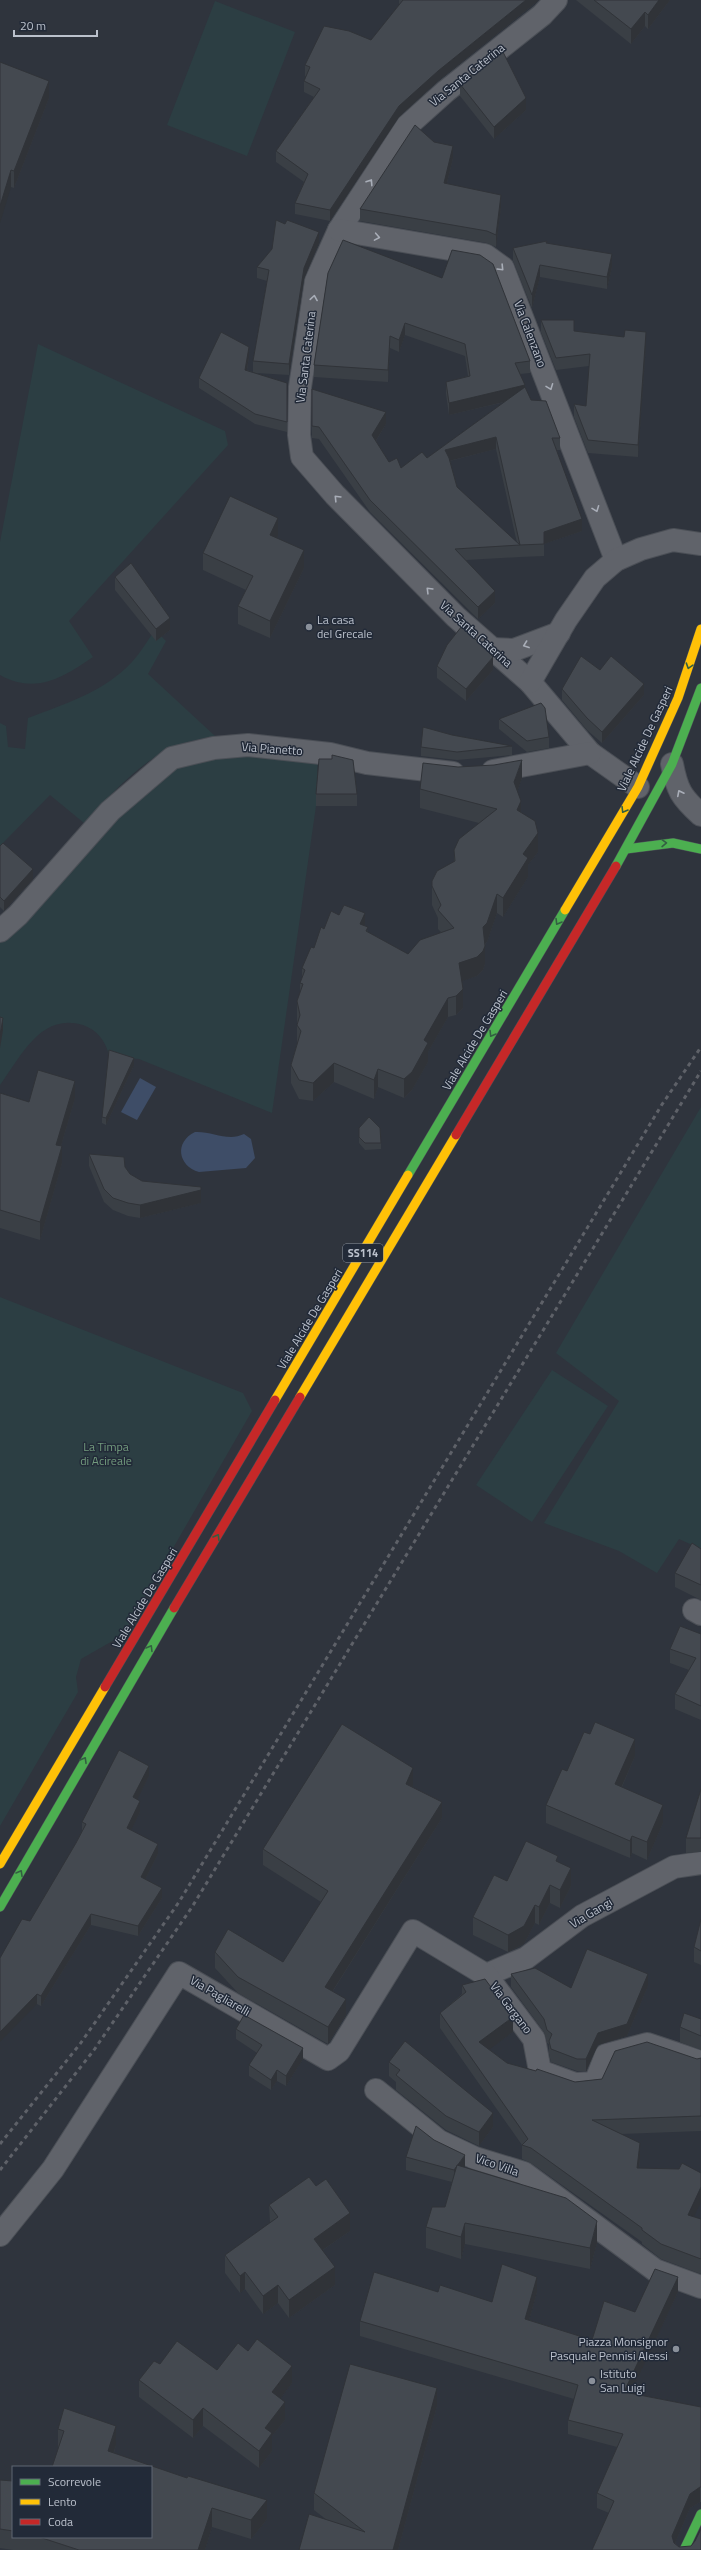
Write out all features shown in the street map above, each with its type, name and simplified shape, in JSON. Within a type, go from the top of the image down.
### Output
[{"type":"main road","name":"Viale Alcide De Gasperi","points":[[0,1864],[638,787],[678,698],[701,629]]},
{"type":"main road","name":"SS114","points":[[0,1907],[97,1738],[626,849],[672,764],[701,688]]},
{"type":"main road","points":[[626,849],[644,844],[666,842],[701,849]]},
{"type":"main road","points":[[684,2550],[701,2514]]},
{"type":"street","name":"Via Santa Caterina","points":[[556,0],[542,15],[446,91],[408,126],[339,230],[316,281],[300,386],[299,435],[302,457],[335,495],[456,618],[530,682],[590,752],[638,787]]},
{"type":"street","name":"Via Calenzano","points":[[339,230],[485,255],[503,268],[616,560]]},
{"type":"street","points":[[530,682],[559,633],[595,578],[616,560],[641,549],[673,540],[701,544]]},
{"type":"street","points":[[492,649],[514,650],[559,633]]},
{"type":"street","name":"Via Pianetto","points":[[0,931],[18,915],[110,811],[172,758],[214,748],[248,746],[330,754],[367,763],[457,773],[493,771],[590,752]]},
{"type":"street","points":[[672,764],[676,783],[682,798],[701,815]]},
{"type":"street","name":"Via Gangi","points":[[486,1975],[526,1958],[582,1916],[674,1867],[701,1864]]},
{"type":"street","name":"Via Pagliarelli","points":[[0,2234],[53,2169],[179,1973],[328,2059],[339,2051],[413,1931],[486,1975]]},
{"type":"street","name":"Via Gargano","points":[[486,1975],[534,2039],[540,2071],[575,2084],[595,2083],[606,2055],[647,2044],[701,2062]]},
{"type":"street","name":"Vico Villa","points":[[376,2090],[439,2141],[475,2158],[524,2173],[655,2270],[701,2286]]},
{"type":"green space","points":[[215,1],[295,32],[247,156],[167,125]]},
{"type":"green space","points":[[38,344],[225,431],[228,445],[69,621],[93,657],[60,677],[38,683],[26,683],[13,681],[0,675],[0,542]]},
{"type":"green space","points":[[155,630],[166,641],[148,674],[215,736],[178,745],[160,754],[136,771],[114,791],[84,823],[50,795],[0,846],[0,723],[6,726],[8,747],[25,749],[28,718],[83,696],[109,681],[132,662]]},
{"type":"green space","points":[[214,752],[318,757],[316,806],[272,1113],[139,1059],[109,1056],[106,1046],[97,1033],[83,1025],[68,1023],[55,1025],[34,1039],[24,1050],[0,1085],[0,942],[114,817],[177,763]]},
{"type":"green space","points":[[701,1107],[701,1549],[679,1539],[657,1573],[619,1551],[544,1523],[619,1401],[556,1353]]},
{"type":"green space","name":"La Timpa di Acireale","points":[[0,1297],[243,1393],[252,1411],[123,1635],[81,1659],[76,1677],[78,1692],[0,1826]]},
{"type":"green space","points":[[552,1370],[608,1406],[532,1522],[476,1485]]},
{"type":"water","points":[[140,1078],[156,1087],[137,1120],[121,1112]]},
{"type":"water","points":[[195,1132],[226,1137],[244,1134],[251,1139],[255,1158],[246,1168],[199,1172],[192,1169],[187,1165],[181,1154],[184,1142],[188,1136]]},
{"type":"building","points":[[403,0],[526,0],[438,71],[399,106],[330,210],[295,203],[308,174],[276,151],[320,89],[304,81],[310,67],[305,65],[324,26],[349,31],[371,40]]},
{"type":"building","points":[[594,0],[659,0],[648,15],[645,12],[631,29]]},
{"type":"building","points":[[502,50],[526,98],[494,127],[460,84]]},
{"type":"building","points":[[0,62],[49,81],[14,171],[11,170],[0,206]]},
{"type":"building","points":[[415,125],[434,142],[453,146],[444,183],[501,195],[496,235],[487,231],[360,209]]},
{"type":"building","points":[[276,220],[285,224],[287,220],[319,232],[304,268],[289,364],[253,361],[269,270],[257,267],[272,249]]},
{"type":"building","points":[[343,240],[442,278],[452,250],[480,255],[493,264],[530,361],[515,363],[525,385],[449,403],[446,382],[470,376],[465,344],[405,323],[399,340],[390,336],[388,370],[314,365],[328,273]]},
{"type":"building","points":[[547,241],[546,243],[612,254],[607,277],[540,265],[532,295],[513,248]]},
{"type":"building","points":[[541,320],[574,320],[574,331],[624,337],[625,330],[646,332],[638,445],[588,440],[574,404],[586,406],[590,354],[556,358]]},
{"type":"building","points":[[221,332],[249,347],[245,370],[287,383],[287,422],[255,414],[199,378]]},
{"type":"building","points":[[525,387],[531,400],[546,401],[560,438],[552,438],[582,519],[544,532],[544,544],[455,549],[495,591],[478,607],[370,500],[319,427],[312,426],[312,389],[386,412],[372,435],[389,462],[397,458],[401,468],[422,452],[427,458]],"holes":[[[496,437],[520,545],[457,487],[449,458],[445,450]]]},
{"type":"building","points":[[230,496],[278,518],[270,535],[304,550],[270,621],[238,606],[253,576],[203,553]]},
{"type":"building","points":[[131,563],[170,618],[156,629],[115,577]]},
{"type":"building","points":[[462,626],[493,657],[466,689],[437,666],[447,645]]},
{"type":"building","points":[[581,656],[600,670],[611,656],[644,684],[602,732],[587,718],[562,689]]},
{"type":"building","points":[[541,703],[545,708],[549,737],[527,741],[499,719]]},
{"type":"building","points":[[423,727],[452,735],[512,746],[457,752],[421,747]]},
{"type":"building","points":[[332,755],[353,760],[357,794],[316,794],[319,759],[332,759]]},
{"type":"building","points":[[522,760],[514,782],[521,801],[517,810],[535,821],[538,833],[523,854],[528,858],[503,898],[497,894],[487,923],[483,927],[485,946],[483,951],[477,957],[459,963],[463,989],[456,996],[448,998],[424,1040],[428,1043],[412,1072],[404,1079],[378,1069],[374,1080],[334,1063],[313,1083],[299,1080],[291,1065],[301,1031],[297,1025],[300,1015],[297,1001],[303,984],[300,983],[305,970],[302,968],[311,947],[314,948],[321,927],[324,929],[331,911],[339,915],[344,905],[365,913],[360,924],[368,927],[366,931],[408,954],[420,940],[454,928],[438,910],[441,905],[432,886],[432,881],[437,871],[455,861],[454,850],[459,839],[497,809],[420,789],[423,763],[458,767],[494,765]]},
{"type":"building","points":[[3,843],[33,869],[4,901],[0,897],[0,846]]},
{"type":"building","points":[[0,1017],[3,1018],[0,1035]]},
{"type":"building","points":[[109,1050],[134,1058],[106,1118],[102,1117]]},
{"type":"building","points":[[38,1070],[75,1081],[56,1145],[62,1146],[40,1222],[0,1210],[0,1093],[29,1102]]},
{"type":"building","points":[[369,1117],[380,1128],[381,1143],[365,1143],[359,1137],[359,1128]]},
{"type":"building","points":[[89,1154],[124,1157],[125,1167],[130,1174],[142,1181],[201,1187],[201,1190],[140,1205],[128,1203],[113,1198],[104,1189]]},
{"type":"building","points":[[692,1543],[701,1549],[701,1585],[675,1573]]},
{"type":"building","points":[[680,1626],[701,1634],[701,1706],[675,1694],[696,1658],[670,1649]]},
{"type":"building","points":[[595,1722],[635,1739],[615,1784],[663,1805],[647,1842],[632,1836],[630,1841],[546,1805],[562,1769],[567,1771],[584,1732],[590,1734]]},
{"type":"building","points":[[342,1724],[413,1768],[406,1784],[442,1802],[325,1987],[346,1999],[328,2027],[238,1977],[215,1952],[228,1929],[283,1962],[328,1891],[263,1849]]},
{"type":"building","points":[[119,1750],[149,1766],[133,1797],[140,1801],[127,1828],[158,1844],[141,1877],[162,1888],[138,1926],[91,1914],[41,1996],[37,1994],[0,2032],[0,1958],[22,1919],[30,1921],[76,1843],[86,1824],[82,1822]]},
{"type":"building","points":[[701,1789],[701,1838],[686,1838]]},
{"type":"building","points":[[526,1841],[558,1856],[556,1861],[571,1868],[560,1890],[550,1885],[539,1907],[535,1905],[524,1926],[508,1935],[473,1917],[494,1875],[507,1881]]},
{"type":"building","points":[[701,1919],[701,1951],[694,1947]]},
{"type":"building","points":[[587,1949],[648,1974],[627,2024],[598,2033],[586,2059],[577,2059],[551,2049],[549,2041],[552,2034],[547,2030],[544,2019],[511,1974],[535,1968],[571,1988]]},
{"type":"building","points":[[485,1979],[513,2017],[479,2042],[507,2063],[536,2071],[537,2069],[575,2082],[602,2079],[615,2051],[647,2042],[697,2059],[701,2058],[701,2116],[592,2120],[640,2143],[637,2168],[679,2169],[682,2163],[701,2173],[701,2187],[688,2215],[701,2219],[701,2259],[661,2244],[642,2230],[642,2228],[531,2148],[522,2145],[528,2139],[440,2013],[466,1992],[462,1985]]},
{"type":"building","points":[[684,2013],[701,2019],[701,2036],[680,2027]]},
{"type":"building","points":[[244,2015],[303,2048],[286,2076],[277,2070],[271,2080],[249,2065],[262,2045],[236,2029]]},
{"type":"building","points":[[405,2041],[493,2113],[479,2132],[446,2116],[396,2075],[400,2070],[389,2062]]},
{"type":"building","points":[[416,2126],[434,2140],[465,2155],[454,2170],[406,2157]]},
{"type":"building","points":[[457,2165],[566,2198],[597,2221],[590,2248],[465,2223],[461,2237],[426,2227],[432,2207],[445,2207]]},
{"type":"building","points":[[309,2177],[316,2186],[326,2179],[350,2213],[314,2239],[335,2267],[289,2300],[278,2285],[263,2296],[245,2272],[240,2276],[225,2255],[278,2217],[269,2205]]},
{"type":"building","points":[[502,2264],[537,2277],[525,2319],[592,2340],[604,2301],[635,2312],[655,2269],[678,2277],[624,2392],[701,2407],[701,2487],[690,2494],[672,2536],[674,2543],[679,2547],[691,2546],[701,2529],[701,2550],[592,2550],[614,2501],[597,2493],[623,2434],[568,2420],[578,2385],[360,2321],[374,2272],[438,2292],[440,2285],[492,2302]]},
{"type":"building","points":[[257,2339],[292,2366],[272,2392],[285,2402],[265,2428],[272,2433],[259,2451],[203,2408],[193,2420],[139,2380],[154,2361],[160,2364],[177,2341],[217,2370],[238,2343],[248,2351]]},
{"type":"building","points":[[350,2364],[437,2388],[393,2550],[299,2550],[309,2514],[365,2532],[314,2493]]},
{"type":"building","points":[[64,2408],[116,2426],[108,2451],[152,2466],[52,2466],[64,2431],[58,2429]]},
{"type":"building","points":[[152,2466],[187,2478],[188,2476],[267,2500],[251,2520],[212,2508],[198,2550],[79,2550],[42,2538],[152,2538]]},
{"type":"building","points":[[0,2480],[12,2481],[12,2531],[0,2529]]},
{"type":"railway","points":[[0,2144],[80,2044],[179,1902],[661,1106],[701,1047]]},
{"type":"railway","points":[[0,2170],[94,2050],[192,1907],[701,1071]]},
{"type":"traffic: fast","points":[[616,866],[672,764],[701,688]]},
{"type":"traffic: fast","points":[[626,849],[673,843],[701,849]]},
{"type":"traffic: fast","points":[[408,1175],[565,910]]},
{"type":"traffic: fast","points":[[0,1907],[174,1608]]},
{"type":"traffic: fast","points":[[684,2550],[701,2514]]},
{"type":"traffic: slow","points":[[565,910],[638,787],[678,698],[701,629]]},
{"type":"traffic: slow","points":[[300,1397],[456,1135]]},
{"type":"traffic: slow","points":[[275,1400],[408,1175]]},
{"type":"traffic: slow","points":[[0,1864],[105,1687]]},
{"type":"traffic: jam","points":[[456,1135],[616,866]]},
{"type":"traffic: jam","points":[[174,1608],[300,1397]]},
{"type":"traffic: jam","points":[[105,1687],[275,1400]]},
{"type":"place","name":"La casa del Grecale","points":[[309,627]]},
{"type":"place","name":"Piazza Monsignor Pasquale Pennisi Alessi","points":[[676,2349]]},
{"type":"place","name":"Istituto San Luigi","points":[[592,2381]]}]
